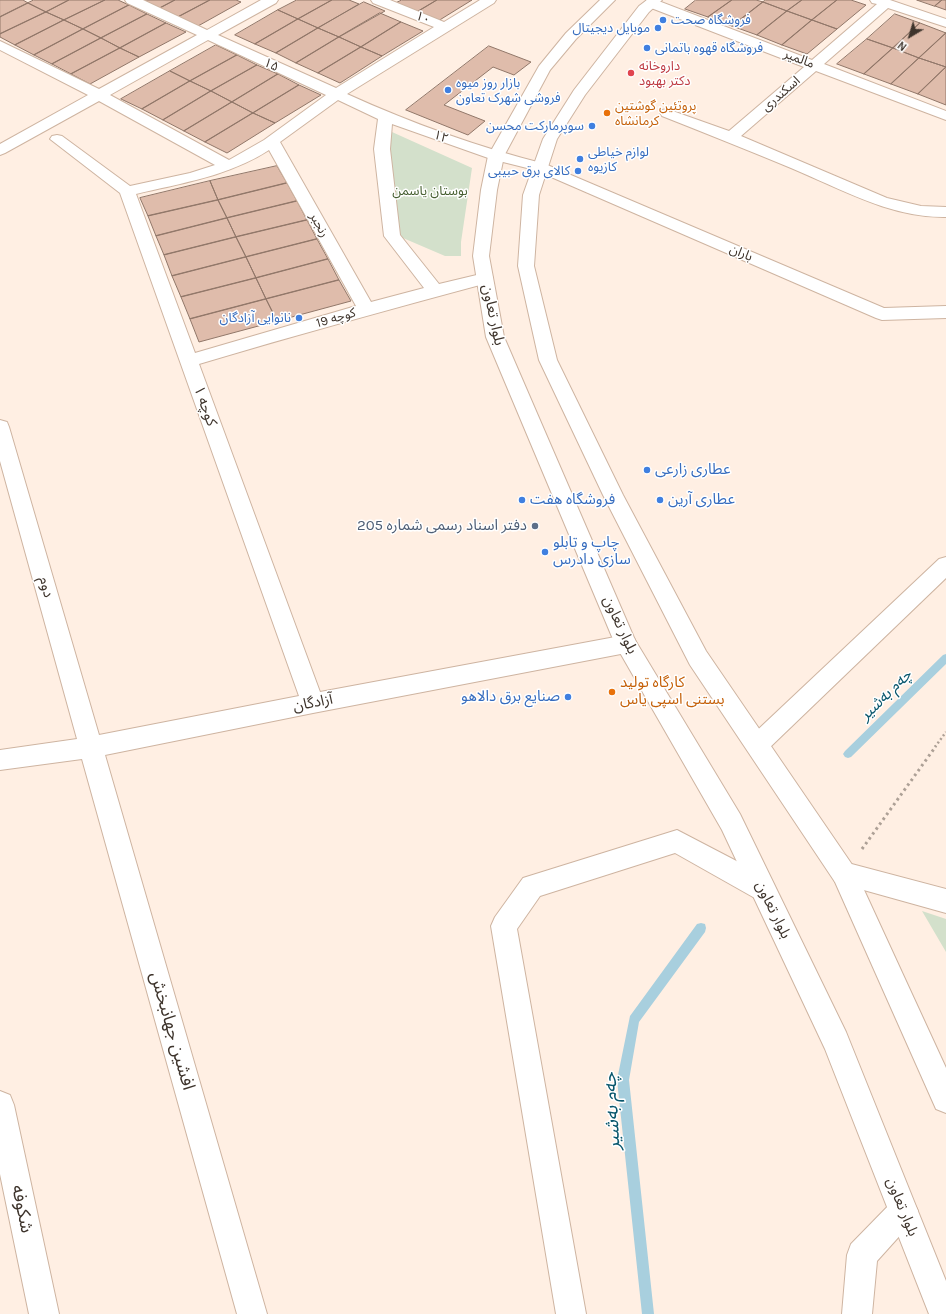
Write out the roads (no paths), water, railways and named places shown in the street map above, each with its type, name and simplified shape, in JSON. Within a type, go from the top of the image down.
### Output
[{"type":"street","name":"۱۵","points":[[132,0],[207,36],[386,117]]},
{"type":"street","points":[[0,150],[271,0]]},
{"type":"street","name":"۱۰","points":[[378,0],[445,27]]},
{"type":"street","points":[[57,139],[127,191],[228,166],[272,141],[336,95],[489,0]]},
{"type":"street","name":"بلوار تعاون","points":[[608,0],[571,36],[544,69],[496,156],[489,190],[481,256],[495,338],[626,644],[731,822],[836,1042],[944,1314]]},
{"type":"street","points":[[653,2],[644,9],[579,92],[550,139],[531,195],[526,266],[548,360],[613,495],[698,658],[844,874],[946,1099]]},
{"type":"street","name":"مالمیر","points":[[653,2],[946,116]]},
{"type":"street","points":[[882,2],[946,23]]},
{"type":"street","name":"اسکندری","points":[[731,137],[814,65],[882,2]]},
{"type":"street","points":[[0,45],[99,95],[228,166]]},
{"type":"street","points":[[667,113],[731,137],[881,201],[904,208],[931,212],[946,212]]},
{"type":"street","points":[[386,117],[382,149],[392,236],[436,292]]},
{"type":"street","name":"۱۲","points":[[386,117],[496,156],[540,167]]},
{"type":"street","name":"رنجبر","points":[[272,141],[366,309]]},
{"type":"street","name":"باران","points":[[540,167],[882,314],[946,312]]},
{"type":"street","name":"کوچه ۱","points":[[127,191],[313,703]]},
{"type":"street","name":"کوچه 19","points":[[188,361],[366,309],[485,278]]},
{"type":"street","name":"دوم","points":[[0,427],[91,748]]},
{"type":"street","points":[[757,745],[946,565]]},
{"type":"street","name":"آزادگان","points":[[0,760],[91,748],[313,703],[626,644]]},
{"type":"street","name":"افشین جهانبخش","points":[[91,748],[252,1314]]},
{"type":"street","points":[[571,1314],[504,926],[532,887],[677,841],[762,888]]},
{"type":"street","points":[[844,874],[946,901]]},
{"type":"street","name":"شکوفه","points":[[0,1105],[44,1314]]},
{"type":"street","points":[[857,1314],[862,1255],[903,1211]]},
{"type":"waterway","name":"چەم بەشیر","points":[[848,754],[946,658]]},
{"type":"waterway","name":"چەم بەشیر","points":[[648,1314],[623,1080],[634,1020],[701,928]]},
{"type":"place","name":"فروشگاه صحت","points":[[663,20]]},
{"type":"place","name":"موبایل دیجیتال","points":[[658,28]]},
{"type":"place","name":"فروشگاه قهوه باتمانی","points":[[647,48]]},
{"type":"place","name":"داروخانه دکتر بهبود","points":[[631,73]]},
{"type":"place","name":"بازار روز میوه فروشی شهرک تعاون","points":[[448,90]]},
{"type":"place","name":"پروتئین گوشتین کرمانشاه","points":[[607,113]]},
{"type":"place","name":"سوپرمارکت محسن","points":[[592,126]]},
{"type":"place","name":"لوازم خیاطی کازیوه","points":[[580,159]]},
{"type":"place","name":"کالای برق حبیبی","points":[[578,171]]},
{"type":"place","name":"نانوایی آزادگان","points":[[299,318]]},
{"type":"place","name":"عطاری زارعی","points":[[647,470]]},
{"type":"place","name":"فروشگاه هفت","points":[[522,500]]},
{"type":"place","name":"عطاری آرین","points":[[660,500]]},
{"type":"place","name":"دفتر اسناد رسمی شماره 205","points":[[535,526]]},
{"type":"place","name":"چاپ و تابلو سازی دادرس","points":[[545,552]]},
{"type":"place","name":"کارگاه تولید بستنی اسپی یاس","points":[[612,692]]},
{"type":"place","name":"صنایع برق دالاهو","points":[[568,697]]},
{"type":"park label","name":"بوستان یاسمن","points":[[430,191]]}]
